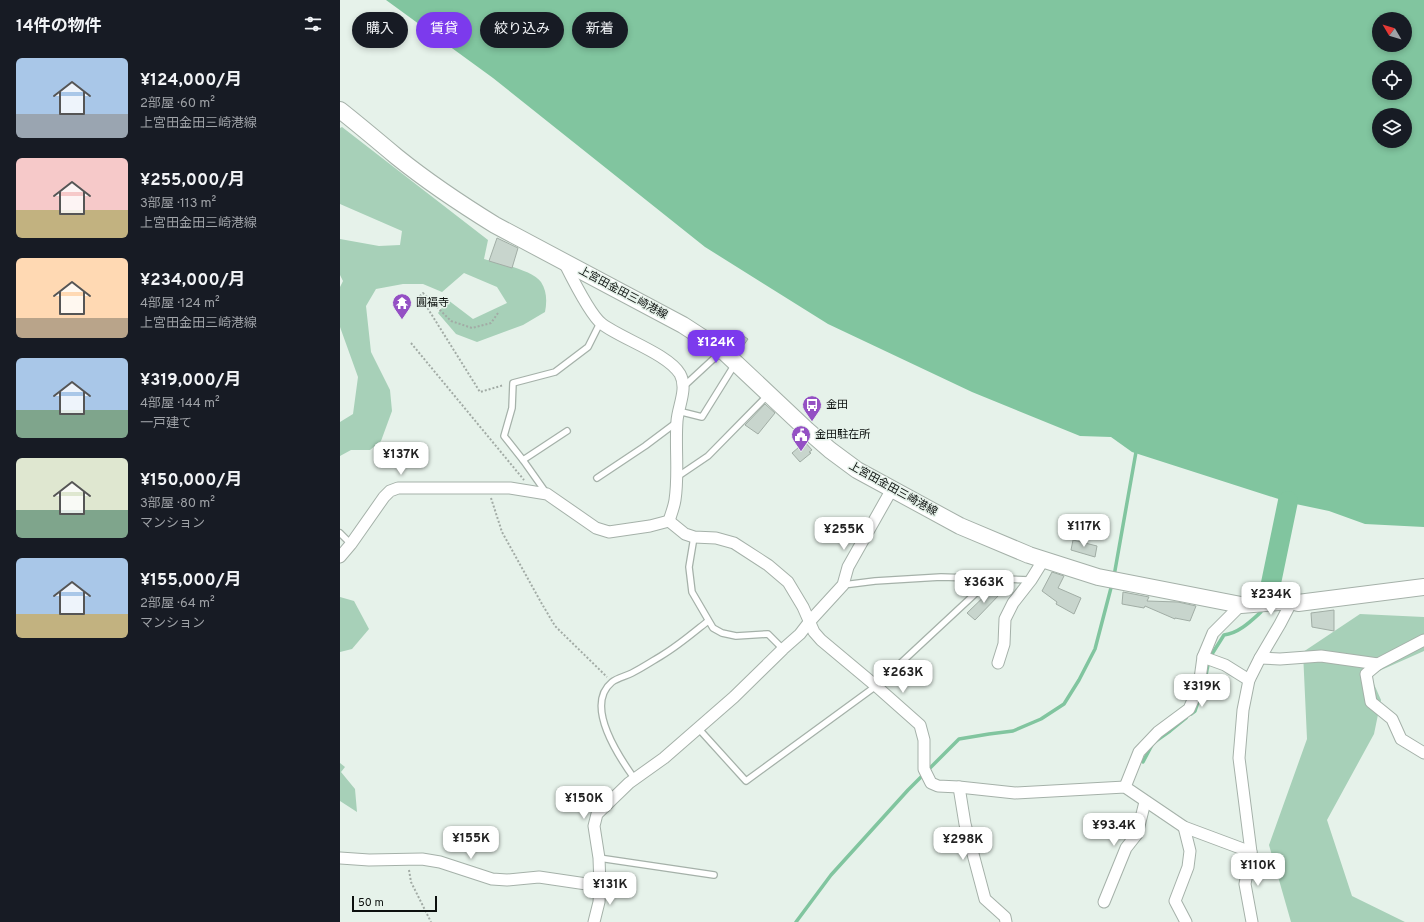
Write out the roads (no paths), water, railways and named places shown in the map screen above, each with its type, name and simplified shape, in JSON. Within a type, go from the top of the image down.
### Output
[{"type":"main road","name":"上宮田金田三崎港線","points":[[340,110],[397,157],[458,202],[495,225],[683,325],[723,351],[830,450],[857,470],[960,526],[1044,560],[1113,580],[1241,605],[1292,601],[1298,603],[1424,587]]},
{"type":"street","points":[[564,261],[574,282],[600,323],[668,361],[680,375],[683,387],[683,397],[678,416],[677,477],[675,502],[670,521]]},
{"type":"street","points":[[340,557],[384,497],[390,491],[398,488],[510,488],[534,491],[547,494],[591,525],[603,531],[617,532],[670,521]]},
{"type":"street","points":[[594,922],[599,902],[600,886],[599,858],[594,826],[597,814],[634,778],[664,758],[734,697],[782,649],[800,634],[843,585],[848,567],[892,489]]},
{"type":"street","points":[[670,521],[685,534],[694,538],[716,538],[734,543],[768,565],[788,582],[796,594],[814,632],[821,640],[920,725],[924,740],[924,769],[931,783],[938,786],[1015,793],[1125,787],[1184,827],[1251,852]]},
{"type":"street","points":[[998,662],[1004,644],[1005,619],[1013,603],[1044,560]]},
{"type":"street","points":[[1252,922],[1245,884],[1251,852],[1239,758],[1243,710],[1249,680],[1292,601]]},
{"type":"street","points":[[1125,787],[1139,752],[1158,732],[1189,709],[1199,686],[1203,657],[1213,633],[1241,605]]},
{"type":"street","points":[[1424,640],[1378,664],[1366,674],[1371,702],[1392,719],[1401,739],[1424,753]]},
{"type":"street","points":[[1260,658],[1280,659],[1321,656],[1378,664]]},
{"type":"street","points":[[1203,657],[1225,665],[1249,680]]},
{"type":"street","points":[[959,787],[965,824],[985,899],[1004,917],[1006,922]]},
{"type":"street","points":[[1104,902],[1126,848],[1137,834],[1145,802]]},
{"type":"street","points":[[1184,827],[1190,850],[1189,862],[1175,901],[1186,922]]},
{"type":"street","points":[[340,858],[369,860],[422,859],[440,862],[492,879],[507,880],[538,877],[600,886]]},
{"type":"lane","points":[[547,494],[504,436],[512,408],[513,383],[555,372],[588,347],[600,323]]},
{"type":"lane","points":[[683,387],[723,351]]},
{"type":"lane","points":[[597,478],[645,446],[678,416],[702,417],[732,372],[736,363]]},
{"type":"lane","points":[[677,477],[708,456],[769,394]]},
{"type":"lane","points":[[523,460],[567,430]]},
{"type":"lane","points":[[340,533],[351,544]]},
{"type":"lane","points":[[694,538],[689,567],[692,592],[713,628],[722,633],[736,636],[768,634],[782,649]]},
{"type":"lane","points":[[843,585],[875,581],[941,577],[1031,580]]},
{"type":"lane","points":[[698,728],[746,781],[876,686],[991,579]]},
{"type":"lane","points":[[634,778],[617,752],[602,718],[601,707],[604,692],[612,682],[632,673],[663,655],[708,621]]},
{"type":"lane","points":[[599,858],[714,876]]},
{"type":"waterway","points":[[1114,576],[1136,452]]},
{"type":"waterway","points":[[1270,588],[1288,501]]},
{"type":"waterway","points":[[796,922],[831,875],[908,790],[959,739],[1013,731],[1041,719],[1064,704],[1079,680],[1095,649],[1112,584]]},
{"type":"waterway","points":[[1212,654],[1224,635],[1240,629],[1261,612]]},
{"type":"waterway","points":[[1205,680],[1208,665]]},
{"type":"waterway","points":[[1191,714],[1195,711],[1199,699]]},
{"type":"waterway","points":[[1143,762],[1153,743],[1186,718]]},
{"type":"place","name":"圓福寺","points":[[402,320]]},
{"type":"place","name":"金田","points":[[812,422]]},
{"type":"place","name":"金田駐在所","points":[[801,452]]}]
